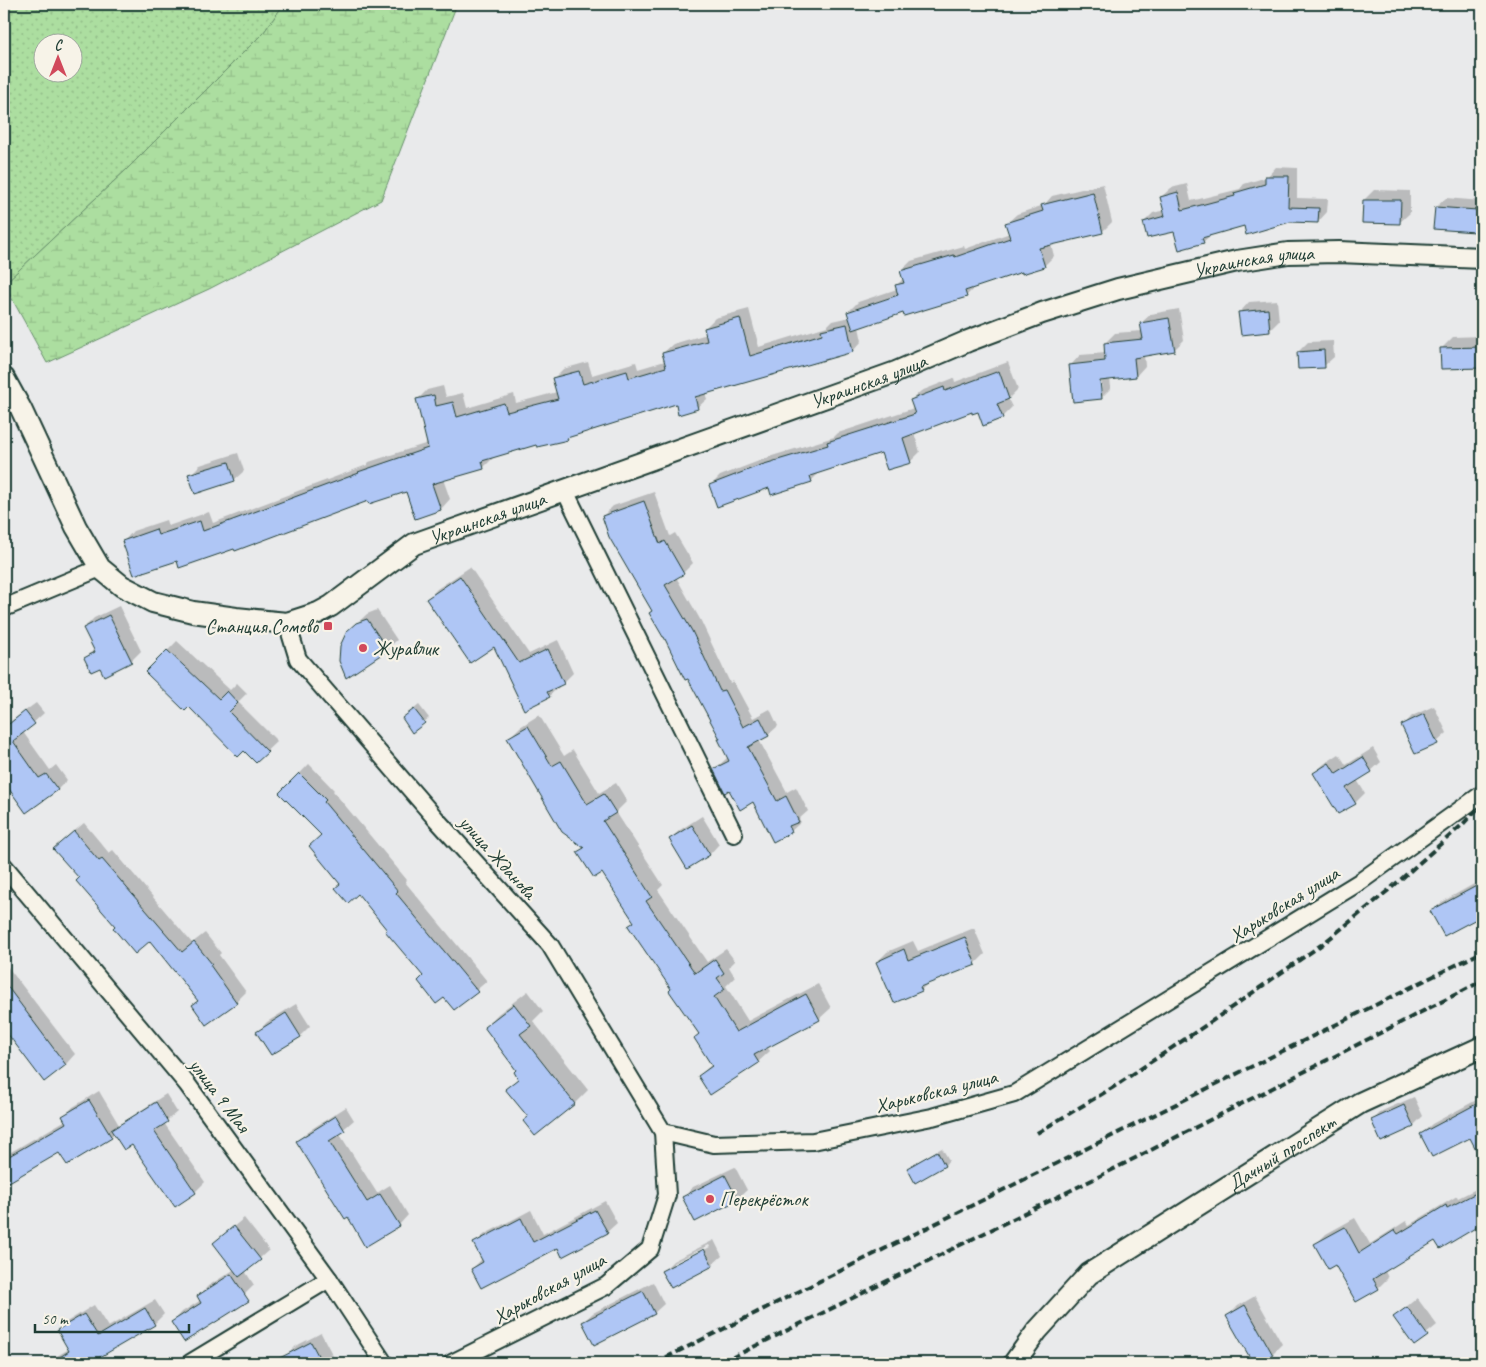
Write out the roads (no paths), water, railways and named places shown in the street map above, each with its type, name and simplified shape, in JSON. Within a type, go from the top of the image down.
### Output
[{"type":"street","name":"Украинская улица","points":[[287,622],[318,613],[331,606],[414,544],[896,372],[968,341],[1042,313],[1118,289],[1237,261],[1288,254],[1339,252],[1482,258]]},
{"type":"street","points":[[4,378],[21,409],[76,527],[100,568],[122,586],[153,602],[193,612],[287,622]]},
{"type":"street","points":[[565,491],[734,834]]},
{"type":"street","points":[[4,608],[100,568]]},
{"type":"street","name":"улица Жданова","points":[[287,622],[298,658],[436,819],[550,945],[663,1132]]},
{"type":"street","name":"Харьковская улица","points":[[452,1363],[606,1286],[650,1249],[667,1195],[663,1132],[714,1144],[813,1141],[932,1117],[1014,1094],[1361,881],[1482,794]]},
{"type":"street","name":"улица 9 Мая","points":[[4,866],[187,1084],[329,1279],[384,1363]]},
{"type":"street","name":"Дачный проспект","points":[[1014,1363],[1036,1331],[1090,1274],[1360,1103],[1482,1047]]},
{"type":"street","points":[[190,1363],[329,1279]]},
{"type":"railway","points":[[1037,1133],[1112,1088],[1324,943],[1390,889],[1463,824],[1482,804]]},
{"type":"railway","points":[[655,1363],[1482,952]]},
{"type":"railway","points":[[721,1363],[1102,1175],[1482,981]]},
{"type":"place","name":"Станция Сомово","points":[[328,626]]},
{"type":"place","name":"Журавлик","points":[[363,648]]},
{"type":"place","name":"Перекрёсток","points":[[710,1199]]}]
